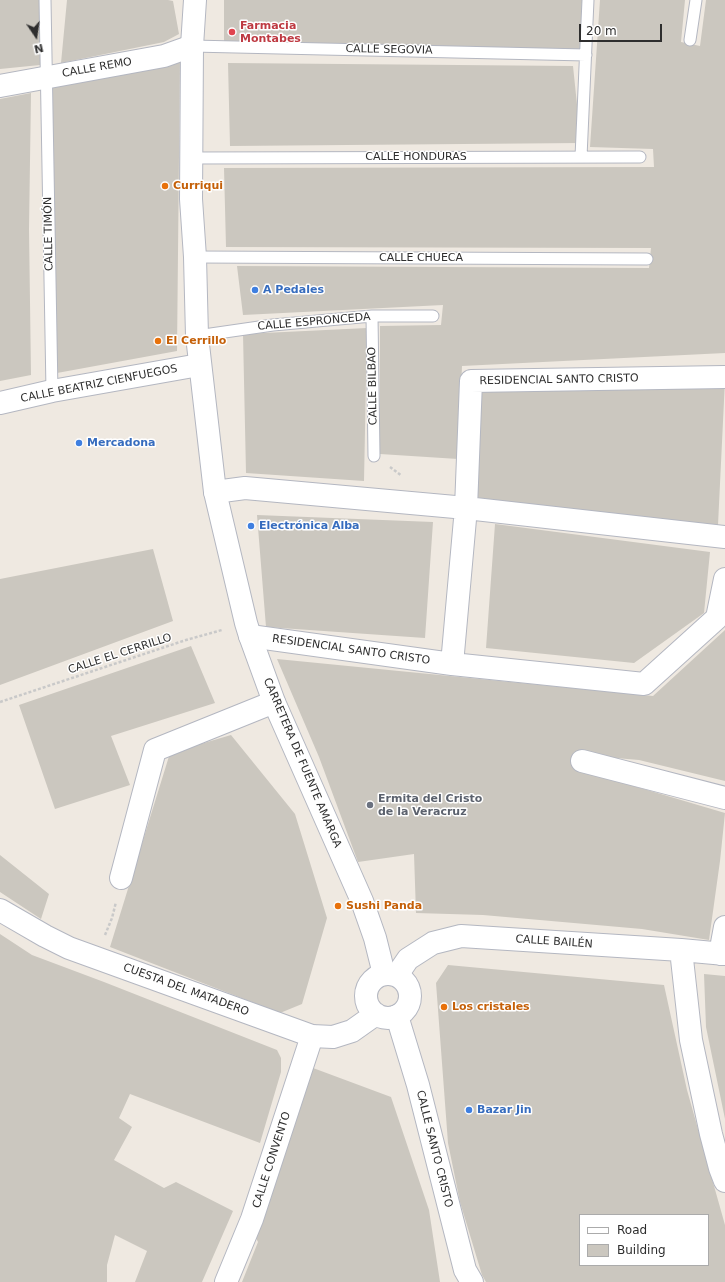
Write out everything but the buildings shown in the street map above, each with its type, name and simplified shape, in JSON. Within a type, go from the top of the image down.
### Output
[{"type":"street","name":"CARRETERA DE FUENTE AMARGA","points":[[195,0],[192,46],[191,199],[199,365],[215,492],[248,630],[274,702],[362,901],[390,975]]},
{"type":"street","name":"CALLE REMO","points":[[0,86],[164,56],[192,46]]},
{"type":"street","name":"CALLE BEATRIZ CIENFUEGOS","points":[[0,403],[52,391],[199,365]]},
{"type":"street","name":"RESIDENCIAL SANTO CRISTO","points":[[452,664],[466,508],[471,381],[725,377]]},
{"type":"street","points":[[215,492],[245,488],[466,508],[725,538]]},
{"type":"street","name":"RESIDENCIAL SANTO CRISTO","points":[[248,630],[452,664],[644,684],[717,618],[725,579]]},
{"type":"street","points":[[121,878],[155,750],[274,702]]},
{"type":"street","points":[[582,761],[725,798]]},
{"type":"street","name":"CUESTA DEL MATADERO","points":[[0,910],[45,936],[70,948],[312,1036],[333,1037],[352,1031],[386,1015]]},
{"type":"street","points":[[722,954],[725,927]]},
{"type":"street","name":"CALLE BAILÉN","points":[[390,975],[408,959],[433,943],[462,936],[722,954]]},
{"type":"street","points":[[681,950],[691,1040],[711,1134],[725,1181]]},
{"type":"street","points":[[390,975],[403,979],[408,985],[410,998],[404,1011],[386,1015],[370,1009],[366,994],[367,988],[371,981],[377,976],[390,975]]},
{"type":"street","name":"CALLE SANTO CRISTO","points":[[386,1015],[418,1085],[466,1278]]},
{"type":"street","name":"CALLE CONVENTO","points":[[226,1282],[252,1219],[312,1036]]},
{"type":"lane","name":"CALLE TIMÓN","points":[[45,0],[52,391]]},
{"type":"lane","points":[[580,157],[588,0]]},
{"type":"lane","points":[[690,40],[696,0]]},
{"type":"lane","name":"CALLE SEGOVIA","points":[[192,46],[586,55]]},
{"type":"lane","name":"CALLE HONDURAS","points":[[191,158],[640,157]]},
{"type":"lane","name":"CALLE CHUECA","points":[[195,258],[647,259]]},
{"type":"lane","name":"CALLE ESPRONCEDA","points":[[197,336],[273,324],[372,316],[433,316]]},
{"type":"lane","name":"CALLE BILBAO","points":[[372,316],[374,456]]},
{"type":"path","name":"CALLE EL CERRILLO","points":[[0,702],[178,643],[248,630]]},
{"type":"path","points":[[97,958],[112,918],[121,878]]},
{"type":"path","points":[[397,911],[398,904]]},
{"type":"place","name":"Farmacia Montabes","points":[[232,32]]},
{"type":"place","name":"Curriqui","points":[[165,186]]},
{"type":"place","name":"A Pedales","points":[[255,290]]},
{"type":"place","name":"El Cerrillo","points":[[158,341]]},
{"type":"place","name":"Mercadona","points":[[79,443]]},
{"type":"place","name":"Electrónica Alba","points":[[251,526]]},
{"type":"place","name":"Ermita del Cristo de la Veracruz","points":[[370,805]]},
{"type":"place","name":"Sushi Panda","points":[[338,906]]},
{"type":"place","name":"Los cristales","points":[[444,1007]]},
{"type":"place","name":"Bazar Jin","points":[[469,1110]]}]
